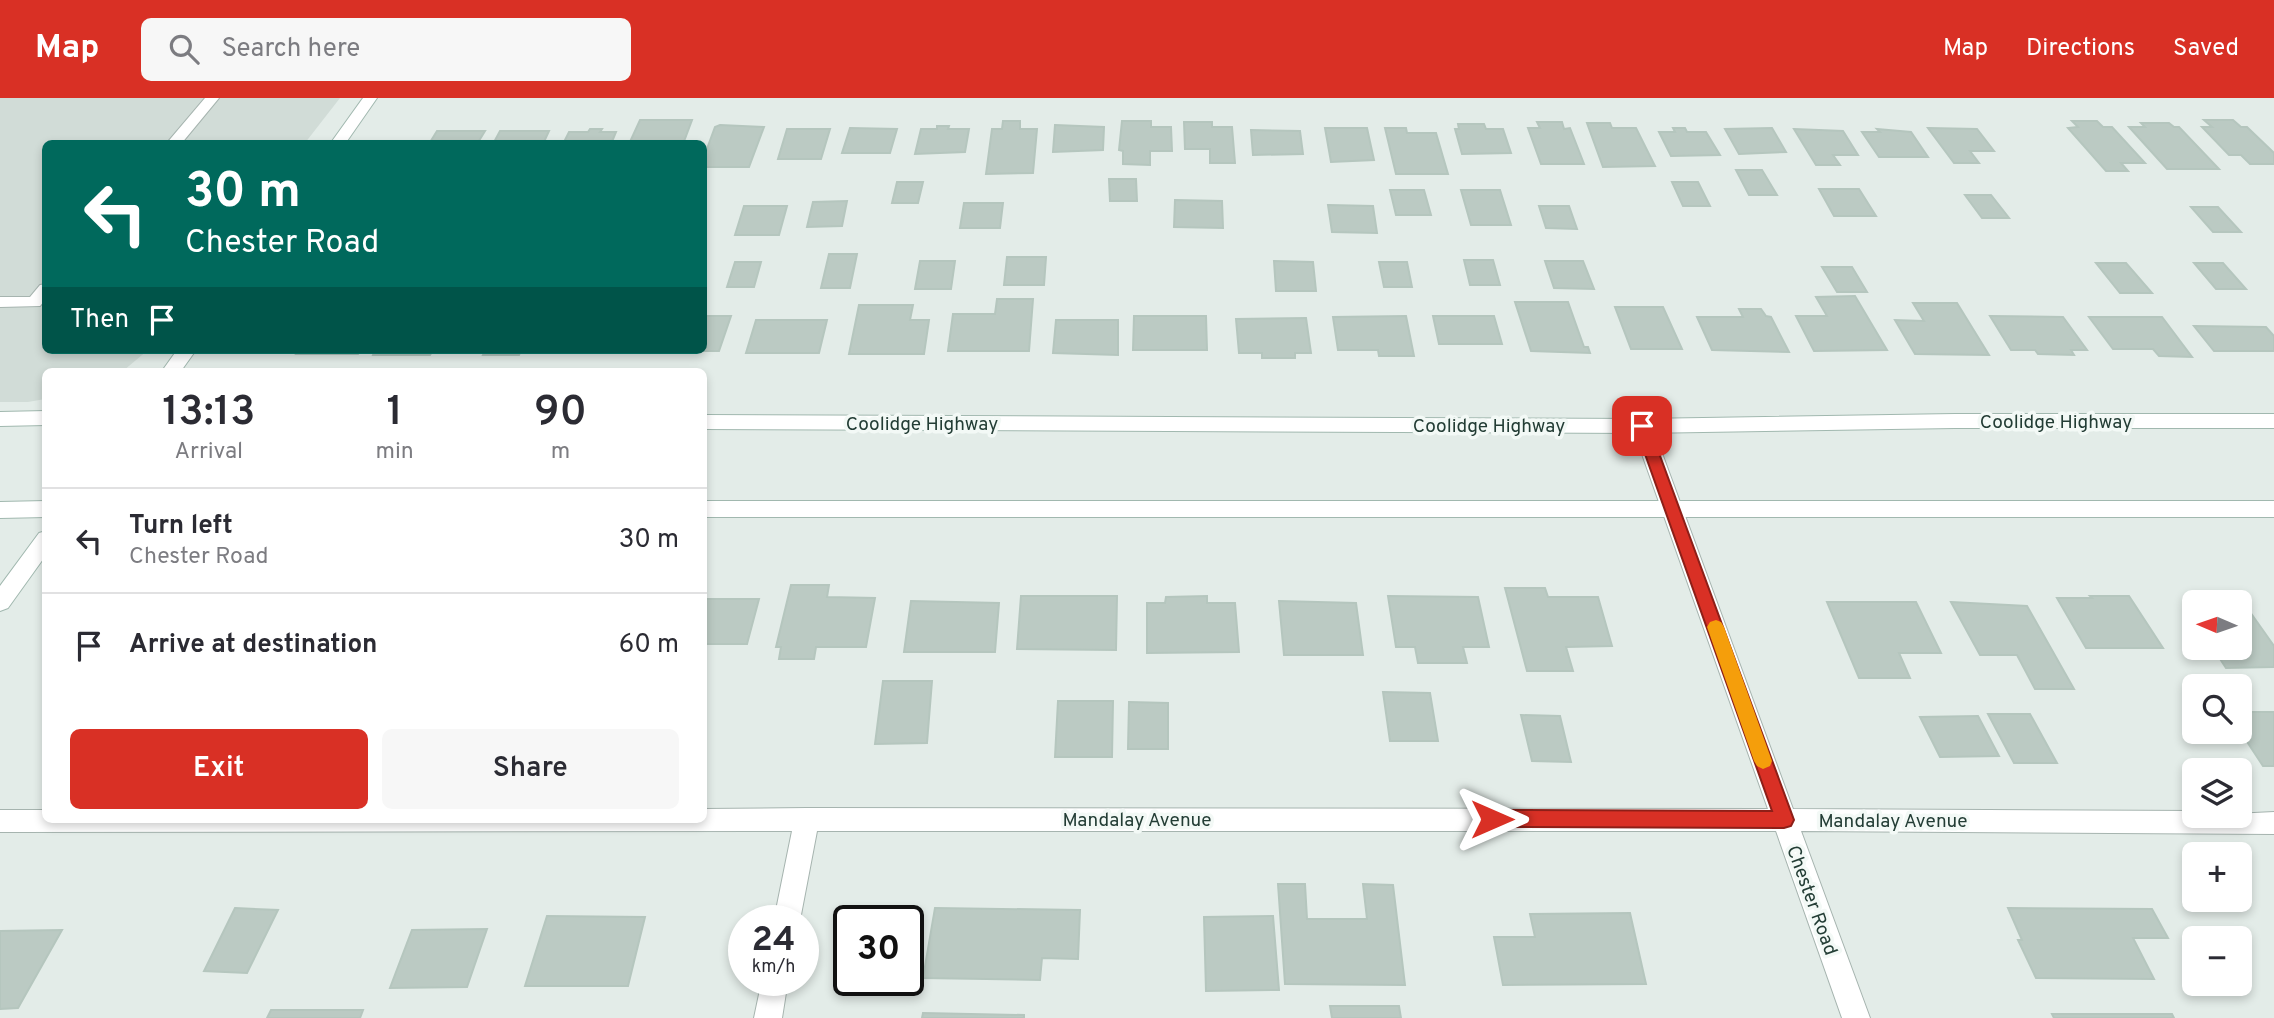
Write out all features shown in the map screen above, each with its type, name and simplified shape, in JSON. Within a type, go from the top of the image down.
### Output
[{"type":"main road","points":[[340,140],[370,98]]},
{"type":"main road","points":[[173,368],[184,354]]},
{"type":"main road","points":[[0,419],[42,418]]},
{"type":"main road","name":"Coolidge Highway","points":[[707,422],[1642,426],[1955,421],[2274,421]]},
{"type":"main road","name":"Chester Road","points":[[1642,426],[1856,1018]]},
{"type":"main road","points":[[0,510],[42,509]]},
{"type":"main road","points":[[707,509],[2274,509]]},
{"type":"main road","points":[[0,602],[42,544]]},
{"type":"main road","name":"Mandalay Avenue","points":[[707,819],[2274,823]]},
{"type":"main road","points":[[790,905],[807,819]]},
{"type":"main road","name":"Mandalay Avenue","points":[[0,821],[42,821]]},
{"type":"main road","points":[[768,1018],[772,996]]},
{"type":"lane","points":[[176,140],[212,98]]},
{"type":"lane","points":[[0,302],[34,302],[42,293]]},
{"type":"shaded area","points":[[0,98],[340,98],[307,140],[42,140],[42,354],[143,354],[127,368],[42,368],[42,400],[0,402]]},
{"type":"building","points":[[640,120],[692,120],[684,140],[631,140]]},
{"type":"building","points":[[2204,120],[2233,120],[2241,127],[2247,127],[2274,153],[2274,164],[2250,164],[2241,155],[2229,155],[2202,127],[2212,127]]},
{"type":"building","points":[[1003,121],[1020,121],[1020,129],[1037,129],[1033,173],[986,174],[992,129],[1002,129]]},
{"type":"building","points":[[1122,121],[1151,121],[1151,127],[1171,127],[1172,151],[1150,151],[1150,165],[1123,164],[1123,151],[1119,150]]},
{"type":"building","points":[[2072,121],[2097,121],[2103,127],[2112,127],[2145,163],[2121,163],[2128,171],[2106,171],[2068,128],[2078,127]]},
{"type":"building","points":[[1184,122],[1212,122],[1212,127],[1232,127],[1235,163],[1210,163],[1210,149],[1185,149]]},
{"type":"building","points":[[1537,122],[1562,122],[1564,129],[1570,128],[1584,164],[1541,164],[1528,128],[1540,128]]},
{"type":"building","points":[[1587,123],[1610,123],[1612,128],[1636,128],[1655,166],[1603,167]]},
{"type":"building","points":[[2141,123],[2169,123],[2179,127],[2219,169],[2167,169],[2129,127],[2145,127]]},
{"type":"building","points":[[1458,124],[1484,124],[1486,129],[1503,129],[1511,153],[1462,154],[1455,129],[1459,129]]},
{"type":"building","points":[[1055,125],[1104,127],[1103,150],[1053,152]]},
{"type":"building","points":[[937,126],[969,129],[965,152],[915,154],[921,129],[937,129]]},
{"type":"building","points":[[715,127],[764,127],[749,167],[707,167],[707,149]]},
{"type":"building","points":[[850,128],[897,129],[890,153],[842,153]]},
{"type":"building","points":[[1325,128],[1367,128],[1374,160],[1331,162]]},
{"type":"building","points":[[1385,128],[1406,128],[1407,133],[1436,133],[1448,174],[1396,174]]},
{"type":"building","points":[[1673,128],[1685,128],[1687,132],[1706,132],[1720,155],[1671,156],[1659,132],[1675,132]]},
{"type":"building","points":[[1772,128],[1786,152],[1739,154],[1725,129]]},
{"type":"building","points":[[1928,128],[1977,129],[1994,151],[1970,151],[1979,163],[1954,163]]},
{"type":"building","points":[[590,129],[602,129],[600,132],[616,132],[613,140],[565,140],[569,132],[588,132]]},
{"type":"building","points":[[787,129],[830,129],[821,159],[778,159]]},
{"type":"building","points":[[1794,129],[1843,131],[1858,155],[1833,155],[1840,165],[1816,165]]},
{"type":"building","points":[[1877,129],[1911,132],[1928,157],[1879,157],[1862,132],[1880,132]]},
{"type":"building","points":[[1251,130],[1300,131],[1303,154],[1253,155]]},
{"type":"building","points":[[437,131],[485,131],[479,140],[431,140]]},
{"type":"building","points":[[500,131],[549,131],[545,140],[495,140]]},
{"type":"building","points":[[1736,170],[1762,170],[1777,195],[1749,195]]},
{"type":"building","points":[[1109,179],[1136,179],[1137,201],[1110,201]]},
{"type":"building","points":[[897,182],[923,182],[918,203],[892,203]]},
{"type":"building","points":[[1672,182],[1698,182],[1710,206],[1683,206]]},
{"type":"building","points":[[1819,189],[1859,189],[1876,216],[1834,216]]},
{"type":"building","points":[[1390,190],[1424,190],[1431,215],[1396,215]]},
{"type":"building","points":[[1461,190],[1500,190],[1511,225],[1471,225]]},
{"type":"building","points":[[1965,195],[1991,195],[2009,218],[1982,218]]},
{"type":"building","points":[[1175,200],[1222,201],[1223,228],[1174,227]]},
{"type":"building","points":[[847,201],[842,226],[807,227],[813,202]]},
{"type":"building","points":[[964,203],[1003,203],[1000,228],[960,228]]},
{"type":"building","points":[[1328,205],[1373,206],[1377,233],[1332,232]]},
{"type":"building","points":[[744,206],[787,206],[779,235],[735,235]]},
{"type":"building","points":[[1539,206],[1569,206],[1577,229],[1546,228]]},
{"type":"building","points":[[2191,207],[2218,207],[2241,232],[2213,232]]},
{"type":"building","points":[[829,254],[857,254],[850,288],[821,288]]},
{"type":"building","points":[[1007,257],[1046,257],[1044,285],[1004,285]]},
{"type":"building","points":[[1464,260],[1493,260],[1500,285],[1470,285]]},
{"type":"building","points":[[920,261],[955,261],[951,289],[915,289]]},
{"type":"building","points":[[1274,261],[1313,262],[1316,291],[1276,291]]},
{"type":"building","points":[[1545,261],[1583,261],[1594,289],[1554,288]]},
{"type":"building","points":[[735,262],[761,262],[754,287],[727,287]]},
{"type":"building","points":[[1379,262],[1407,262],[1412,287],[1384,287]]},
{"type":"building","points":[[2096,263],[2126,263],[2152,293],[2120,293]]},
{"type":"building","points":[[2194,263],[2223,263],[2246,289],[2216,289]]},
{"type":"building","points":[[1822,267],[1852,267],[1867,292],[1837,292]]},
{"type":"building","points":[[1855,296],[1887,350],[1814,351],[1796,316],[1827,316],[1816,297]]},
{"type":"building","points":[[997,299],[1033,299],[1029,351],[948,351],[953,314],[995,314]]},
{"type":"building","points":[[1515,302],[1568,302],[1584,347],[1588,347],[1590,353],[1531,351]]},
{"type":"building","points":[[1913,303],[1957,303],[1989,355],[1915,354],[1895,320],[1924,321]]},
{"type":"building","points":[[859,305],[913,305],[910,320],[929,320],[924,354],[849,354]]},
{"type":"building","points":[[1615,307],[1663,307],[1682,349],[1631,349]]},
{"type":"building","points":[[1739,309],[1761,309],[1766,316],[1771,317],[1789,352],[1712,350],[1697,317],[1743,317]]},
{"type":"building","points":[[707,316],[731,316],[719,351],[707,351]]},
{"type":"building","points":[[1134,316],[1206,316],[1207,350],[1133,350]]},
{"type":"building","points":[[1406,316],[1414,356],[1379,356],[1378,350],[1338,350],[1333,317]]},
{"type":"building","points":[[1433,316],[1494,316],[1502,344],[1439,344]]},
{"type":"building","points":[[1990,316],[2063,317],[2087,350],[2071,350],[2074,355],[2011,350]]},
{"type":"building","points":[[2089,317],[2162,317],[2192,357],[2159,356],[2153,349],[2113,349]]},
{"type":"building","points":[[1306,318],[1311,353],[1295,353],[1295,358],[1262,358],[1262,353],[1239,353],[1236,319]]},
{"type":"building","points":[[756,320],[827,320],[819,353],[746,353]]},
{"type":"building","points":[[1056,320],[1118,320],[1118,355],[1053,353]]},
{"type":"building","points":[[2194,326],[2266,327],[2274,336],[2274,351],[2214,351]]},
{"type":"building","points":[[373,354],[431,354],[430,355]]},
{"type":"building","points":[[484,354],[519,354],[519,355]]},
{"type":"building","points":[[791,585],[829,585],[827,597],[875,598],[866,647],[816,647],[814,659],[779,659],[781,647],[776,647]]},
{"type":"building","points":[[1505,588],[1545,588],[1548,597],[1598,597],[1612,646],[1566,647],[1573,671],[1527,671]]},
{"type":"building","points":[[1021,596],[1117,596],[1116,650],[1017,649]]},
{"type":"building","points":[[1207,596],[1207,603],[1235,603],[1239,652],[1147,653],[1147,603],[1165,603],[1166,597]]},
{"type":"building","points":[[1388,596],[1478,597],[1489,647],[1463,647],[1467,663],[1418,663],[1415,647],[1396,647]]},
{"type":"building","points":[[2090,596],[2129,596],[2163,648],[2086,648],[2057,598],[2092,598]]},
{"type":"building","points":[[707,599],[759,599],[747,644],[707,644]]},
{"type":"building","points":[[911,601],[999,603],[995,652],[904,652]]},
{"type":"building","points":[[1279,601],[1356,603],[1363,655],[1284,655]]},
{"type":"building","points":[[1827,602],[1916,602],[1941,653],[1899,653],[1910,678],[1859,678]]},
{"type":"building","points":[[1951,602],[2027,606],[2074,689],[2035,689],[2017,655],[1980,655]]},
{"type":"building","points":[[2252,615],[2274,646],[2274,667],[2226,668],[2221,660],[2252,660]]},
{"type":"building","points":[[883,681],[932,681],[927,743],[875,744]]},
{"type":"building","points":[[1383,692],[1430,693],[1438,741],[1390,741]]},
{"type":"building","points":[[1058,701],[1113,701],[1112,757],[1055,757]]},
{"type":"building","points":[[1129,702],[1168,703],[1168,749],[1128,749]]},
{"type":"building","points":[[2252,712],[2274,712],[2274,766],[2263,766],[2249,744],[2252,744]]},
{"type":"building","points":[[1988,714],[2030,714],[2057,763],[2014,763]]},
{"type":"building","points":[[1521,715],[1560,716],[1571,762],[1532,761]]},
{"type":"building","points":[[1978,716],[1999,756],[1940,757],[1920,717]]},
{"type":"building","points":[[1278,884],[1305,884],[1307,919],[1367,919],[1363,884],[1393,885],[1405,985],[1285,984]]},
{"type":"building","points":[[235,908],[278,910],[247,973],[204,971]]},
{"type":"building","points":[[935,908],[1080,910],[1078,959],[1042,958],[1040,980],[924,978]]},
{"type":"building","points":[[2008,908],[2152,909],[2168,938],[2133,938],[2154,979],[2036,978],[2018,940],[2022,940]]},
{"type":"building","points":[[1630,913],[1646,984],[1503,985],[1494,937],[1535,937],[1530,914]]},
{"type":"building","points":[[547,916],[645,917],[628,986],[525,986]]},
{"type":"building","points":[[1273,916],[1279,990],[1206,991],[1204,917]]},
{"type":"building","points":[[487,929],[467,987],[390,988],[412,930]]},
{"type":"building","points":[[62,930],[18,1008],[0,1009],[0,931]]},
{"type":"building","points":[[1330,1006],[1399,1006],[1401,1018],[1332,1018]]},
{"type":"building","points":[[271,1010],[363,1010],[360,1018],[267,1018]]},
{"type":"building","points":[[923,1013],[1024,1015],[1024,1018],[922,1018]]},
{"type":"building","points":[[2052,1014],[2172,1014],[2174,1018],[2054,1018]]},
{"type":"slow traffic","points":[[1716,627],[1763,761]]},
{"type":"route","points":[[1492,819],[1784,820],[1642,426]]}]
